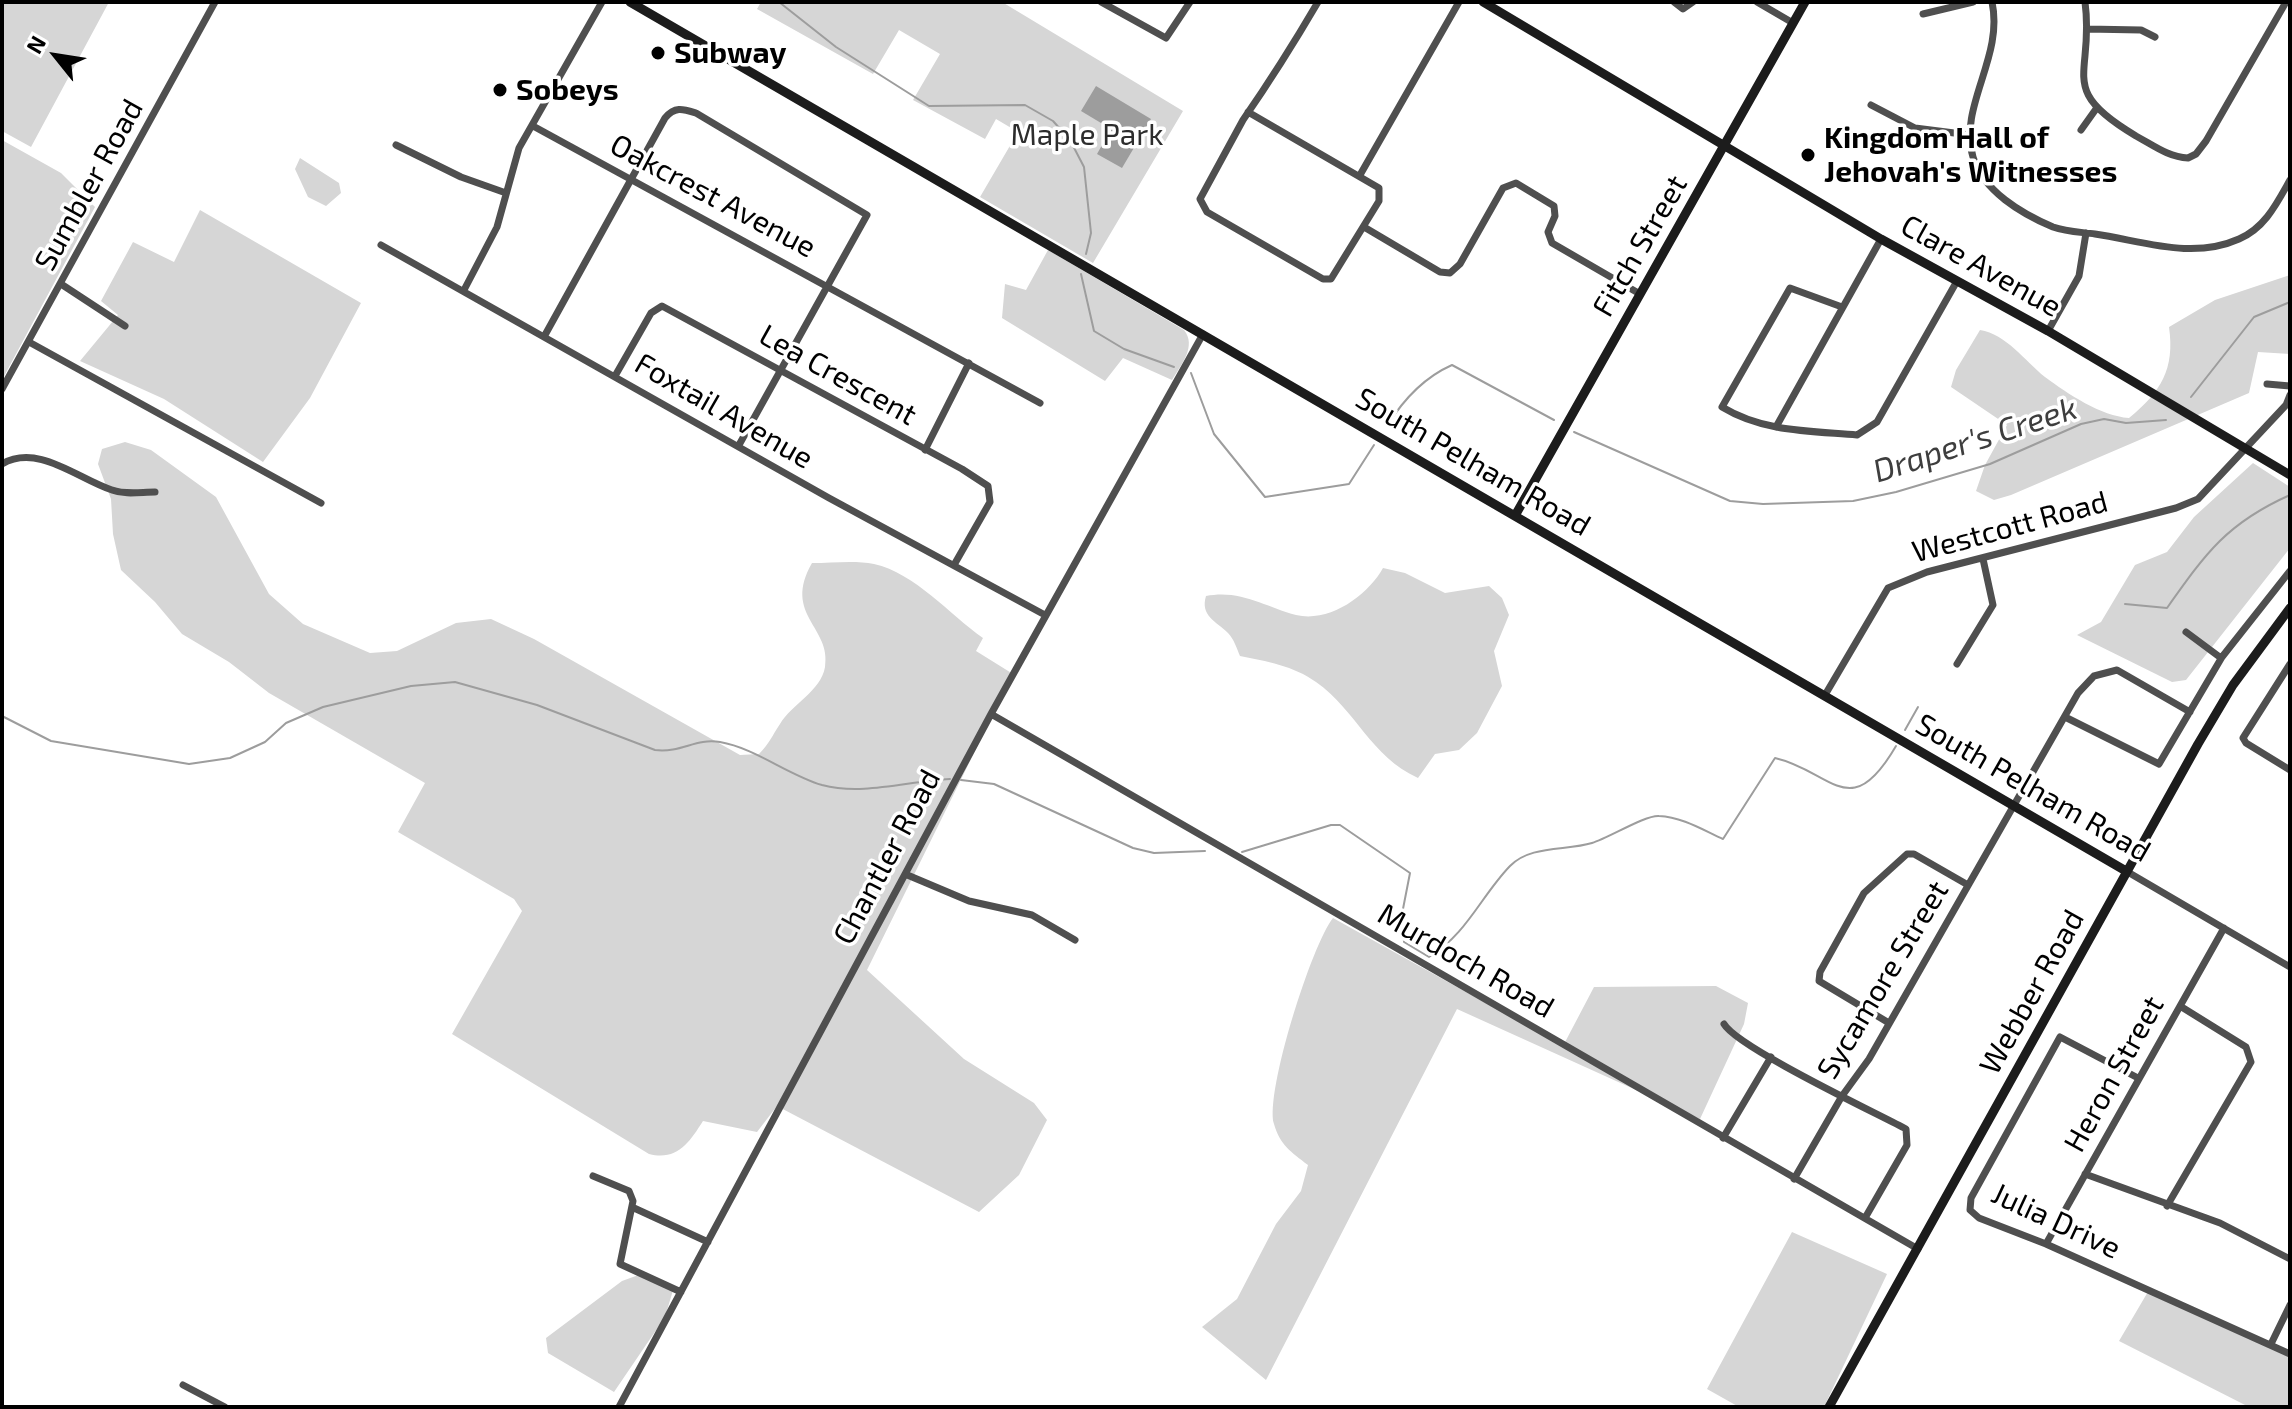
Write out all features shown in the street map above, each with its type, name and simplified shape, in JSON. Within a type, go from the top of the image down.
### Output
[{"type":"main road","name":"South Pelham Road","points":[[630,2],[2126,871]]},
{"type":"main road","name":"Clare Avenue","points":[[1483,2],[1881,239],[2048,331],[2290,475]]},
{"type":"main road","name":"Fitch Street","points":[[1516,514],[1805,2]]},
{"type":"main road","name":"Webber Road","points":[[1829,1407],[2126,871],[2233,685],[2290,608]]},
{"type":"street","name":"Sumbler Road","points":[[2,389],[215,2]]},
{"type":"street","points":[[464,290],[497,227],[514,159],[602,2]]},
{"type":"street","points":[[1101,2],[1166,38],[1190,2]]},
{"type":"street","points":[[1248,112],[1383,191],[1330,282],[1207,212],[1196,201],[1248,112],[1278,70],[1318,2]]},
{"type":"street","points":[[1360,175],[1459,2]]},
{"type":"street","points":[[1674,2],[1683,9],[1693,2]]},
{"type":"street","points":[[1757,2],[1793,23]]},
{"type":"street","points":[[1923,14],[1973,2]]},
{"type":"street","points":[[1992,2],[1995,41],[1970,135],[1978,168],[1992,189],[2053,227],[2159,247],[2219,245],[2241,239],[2263,223],[2290,180]]},
{"type":"street","points":[[2085,2],[2084,81],[2096,109],[2172,156],[2188,158],[2196,154],[2286,2]]},
{"type":"street","points":[[2087,29],[2141,30],[2155,37]]},
{"type":"street","points":[[1871,105],[1915,128],[1970,135]]},
{"type":"street","points":[[545,335],[608,227],[629,179],[670,112],[682,108],[696,113],[867,215],[739,445]]},
{"type":"street","points":[[2081,130],[2096,109]]},
{"type":"street","name":"Oakcrest Avenue","points":[[533,126],[828,284],[1040,403]]},
{"type":"street","points":[[396,145],[461,177],[506,193]]},
{"type":"street","points":[[1364,227],[1440,272],[1450,273],[1460,264],[1509,180],[1557,207],[1548,228],[1552,243],[1640,294]]},
{"type":"street","points":[[2048,331],[2079,276],[2086,233]]},
{"type":"street","points":[[1776,427],[1881,239]]},
{"type":"street","name":"Foxtail Avenue","points":[[381,245],[1045,615]]},
{"type":"street","points":[[1842,307],[1790,288],[1722,407],[1747,422],[1857,435],[1877,422],[1957,281]]},
{"type":"street","points":[[61,284],[125,326]]},
{"type":"street","name":"Lea Crescent","points":[[615,376],[651,313],[662,306],[981,480],[990,492],[990,502],[954,565]]},
{"type":"street","name":"Chantler Road","points":[[619,1407],[991,714],[1203,334]]},
{"type":"street","points":[[29,342],[321,503]]},
{"type":"street","points":[[925,450],[969,363]]},
{"type":"street","points":[[2267,384],[2290,386]]},
{"type":"street","name":"Westcott Road","points":[[1825,695],[1888,588],[1900,580],[2176,508],[2198,499],[2286,405],[2290,395]]},
{"type":"street","points":[[2,464],[26,457],[80,473],[113,491],[155,492]]},
{"type":"street","points":[[1957,664],[1993,605],[1983,559]]},
{"type":"street","points":[[2067,718],[2159,764],[2221,658],[2290,571]]},
{"type":"street","points":[[2186,632],[2221,658]]},
{"type":"street","points":[[2289,667],[2243,738],[2246,743],[2290,770]]},
{"type":"street","name":"Sycamore Street","points":[[1794,1179],[1889,1023],[2078,693],[2094,676],[2117,670],[2190,712]]},
{"type":"street","name":"Murdoch Road","points":[[991,714],[1918,1249]]},
{"type":"street","points":[[1889,1023],[1819,981],[1820,972],[1864,893],[1907,854],[1914,854],[1968,885]]},
{"type":"street","name":"South Pelham Road","points":[[2126,871],[2290,967]]},
{"type":"street","points":[[905,874],[969,901],[1032,915],[1075,940]]},
{"type":"street","name":"Heron Street","points":[[2046,1244],[2224,928]]},
{"type":"street","points":[[2167,1206],[2251,1062],[2246,1047],[2180,1006]]},
{"type":"street","points":[[1724,1024],[1729,1032],[1771,1057],[1906,1129],[1909,1136],[1865,1218]]},
{"type":"street","name":"Julia Drive","points":[[2138,1078],[2060,1037],[1971,1198],[1970,1210],[1979,1218],[2046,1244],[2290,1354]]},
{"type":"street","points":[[1723,1138],[1771,1057]]},
{"type":"street","points":[[2085,1174],[2220,1223],[2290,1259]]},
{"type":"street","points":[[593,1176],[629,1191],[634,1208],[620,1264],[681,1292]]},
{"type":"street","points":[[634,1208],[708,1242]]},
{"type":"street","points":[[2271,1344],[2290,1305]]},
{"type":"street","points":[[183,1385],[225,1407]]},
{"type":"green space","points":[[2,2],[109,2],[31,147],[2,131]]},
{"type":"green space","name":"Maple Park","points":[[761,2],[1002,2],[1183,111],[1093,263],[980,197],[1018,132],[996,119],[985,139],[913,100],[940,54],[899,30],[873,74],[757,9]]},
{"type":"green space","points":[[2,140],[61,173],[95,207],[2,380]]},
{"type":"green space","points":[[300,158],[339,183],[341,193],[326,206],[308,197],[295,169]]},
{"type":"green space","points":[[200,210],[361,303],[310,398],[263,462],[164,399],[80,361],[118,315],[101,301],[133,242],[174,262]]},
{"type":"green space","points":[[1048,250],[1184,330],[1188,336],[1188,349],[1172,380],[1123,358],[1105,381],[1002,318],[1005,284],[1026,290]]},
{"type":"green space","points":[[2290,275],[2290,354],[2258,352],[2249,393],[2011,495],[1994,500],[1976,491],[1985,465],[2007,425],[1951,387],[1956,370],[1980,330],[2007,342],[2045,377],[2074,397],[2096,409],[2129,418],[2150,399],[2163,378],[2170,355],[2169,327],[2215,300]]},
{"type":"green space","points":[[125,442],[151,450],[216,497],[269,594],[303,624],[370,653],[397,651],[456,623],[491,619],[534,639],[740,755],[759,754],[785,717],[822,676],[825,653],[822,641],[810,620],[802,596],[804,581],[812,563],[874,564],[904,576],[932,596],[983,638],[976,651],[1013,674],[867,970],[964,1059],[1034,1103],[1047,1120],[1019,1175],[979,1212],[777,1106],[757,1132],[703,1121],[687,1143],[675,1152],[649,1154],[452,1034],[522,911],[514,899],[398,832],[425,783],[269,693],[229,662],[182,634],[155,602],[121,570],[113,534],[111,499],[98,464],[102,449]]},
{"type":"green space","points":[[2253,463],[2290,487],[2290,548],[2186,680],[2172,682],[2077,635],[2101,622],[2135,565],[2167,552],[2194,517]]},
{"type":"green space","points":[[1383,568],[1405,573],[1445,593],[1489,586],[1502,598],[1509,615],[1494,651],[1502,686],[1477,733],[1459,750],[1435,754],[1418,778],[1375,746],[1342,706],[1316,682],[1289,668],[1240,656],[1230,635],[1210,618],[1205,609],[1206,596],[1218,594],[1252,600],[1296,615],[1322,615],[1358,597]]},
{"type":"green space","points":[[1333,918],[1563,1046],[1594,987],[1716,986],[1748,1003],[1744,1024],[1700,1119],[1457,1009],[1266,1380],[1202,1327],[1237,1299],[1276,1224],[1301,1191],[1308,1165],[1291,1152],[1279,1137],[1273,1107],[1292,1019],[1314,957]]},
{"type":"green space","points":[[1792,1232],[1887,1274],[1824,1407],[1739,1407],[1707,1389]]},
{"type":"green space","points":[[644,1273],[674,1287],[665,1317],[614,1392],[548,1353],[546,1338],[622,1281]]},
{"type":"green space","points":[[2149,1290],[2290,1353],[2290,1407],[2249,1407],[2119,1341]]},
{"type":"shaded area","points":[[1096,86],[1151,119],[1122,168],[1097,154],[1111,129],[1081,111]]},
{"type":"waterway","name":"Draper's Creek","points":[[779,2],[836,47],[929,106],[1025,105],[1053,121],[1070,140],[1084,167],[1091,233],[1086,254]]},
{"type":"waterway","name":"Draper's Creek","points":[[1081,274],[1094,331],[1124,349],[1174,367]]},
{"type":"waterway","name":"Draper's Creek","points":[[2191,397],[2254,317],[2290,302]]},
{"type":"waterway","points":[[1387,426],[1415,390],[1452,365],[1554,420]]},
{"type":"waterway","name":"Draper's Creek","points":[[1191,373],[1214,434],[1265,497],[1349,484],[1374,445]]},
{"type":"waterway","name":"Draper's Creek","points":[[1574,432],[1730,501],[1763,504],[1853,501],[1896,492],[1990,464],[2081,424],[2104,419],[2126,423],[2166,420]]},
{"type":"waterway","name":"Draper's Creek","points":[[2125,604],[2167,608],[2220,541],[2250,517],[2290,495]]},
{"type":"waterway","name":"Draper's Creek","points":[[2,716],[51,741],[189,764],[230,758],[265,742],[286,723],[323,707],[411,686],[455,682],[537,705],[655,750],[711,741],[733,745],[822,785],[853,789],[950,779]]},
{"type":"waterway","points":[[1905,730],[1918,707]]},
{"type":"waterway","name":"Draper's Creek","points":[[1242,852],[1340,825],[1410,873],[1402,914],[1404,942],[1429,957],[1464,926],[1518,859],[1592,843],[1645,819],[1659,816],[1684,821],[1723,839],[1775,758],[1795,764],[1826,781],[1853,788],[1866,783],[1880,770],[1896,746]]},
{"type":"waterway","name":"Draper's Creek","points":[[961,780],[994,784],[1133,848],[1154,853],[1205,851]]},
{"type":"place","name":"Subway","points":[[658,53]]},
{"type":"place","name":"Sobeys","points":[[500,90]]},
{"type":"place","name":"Kingdom Hall of Jehovah's Witnesses","points":[[1808,155]]}]
